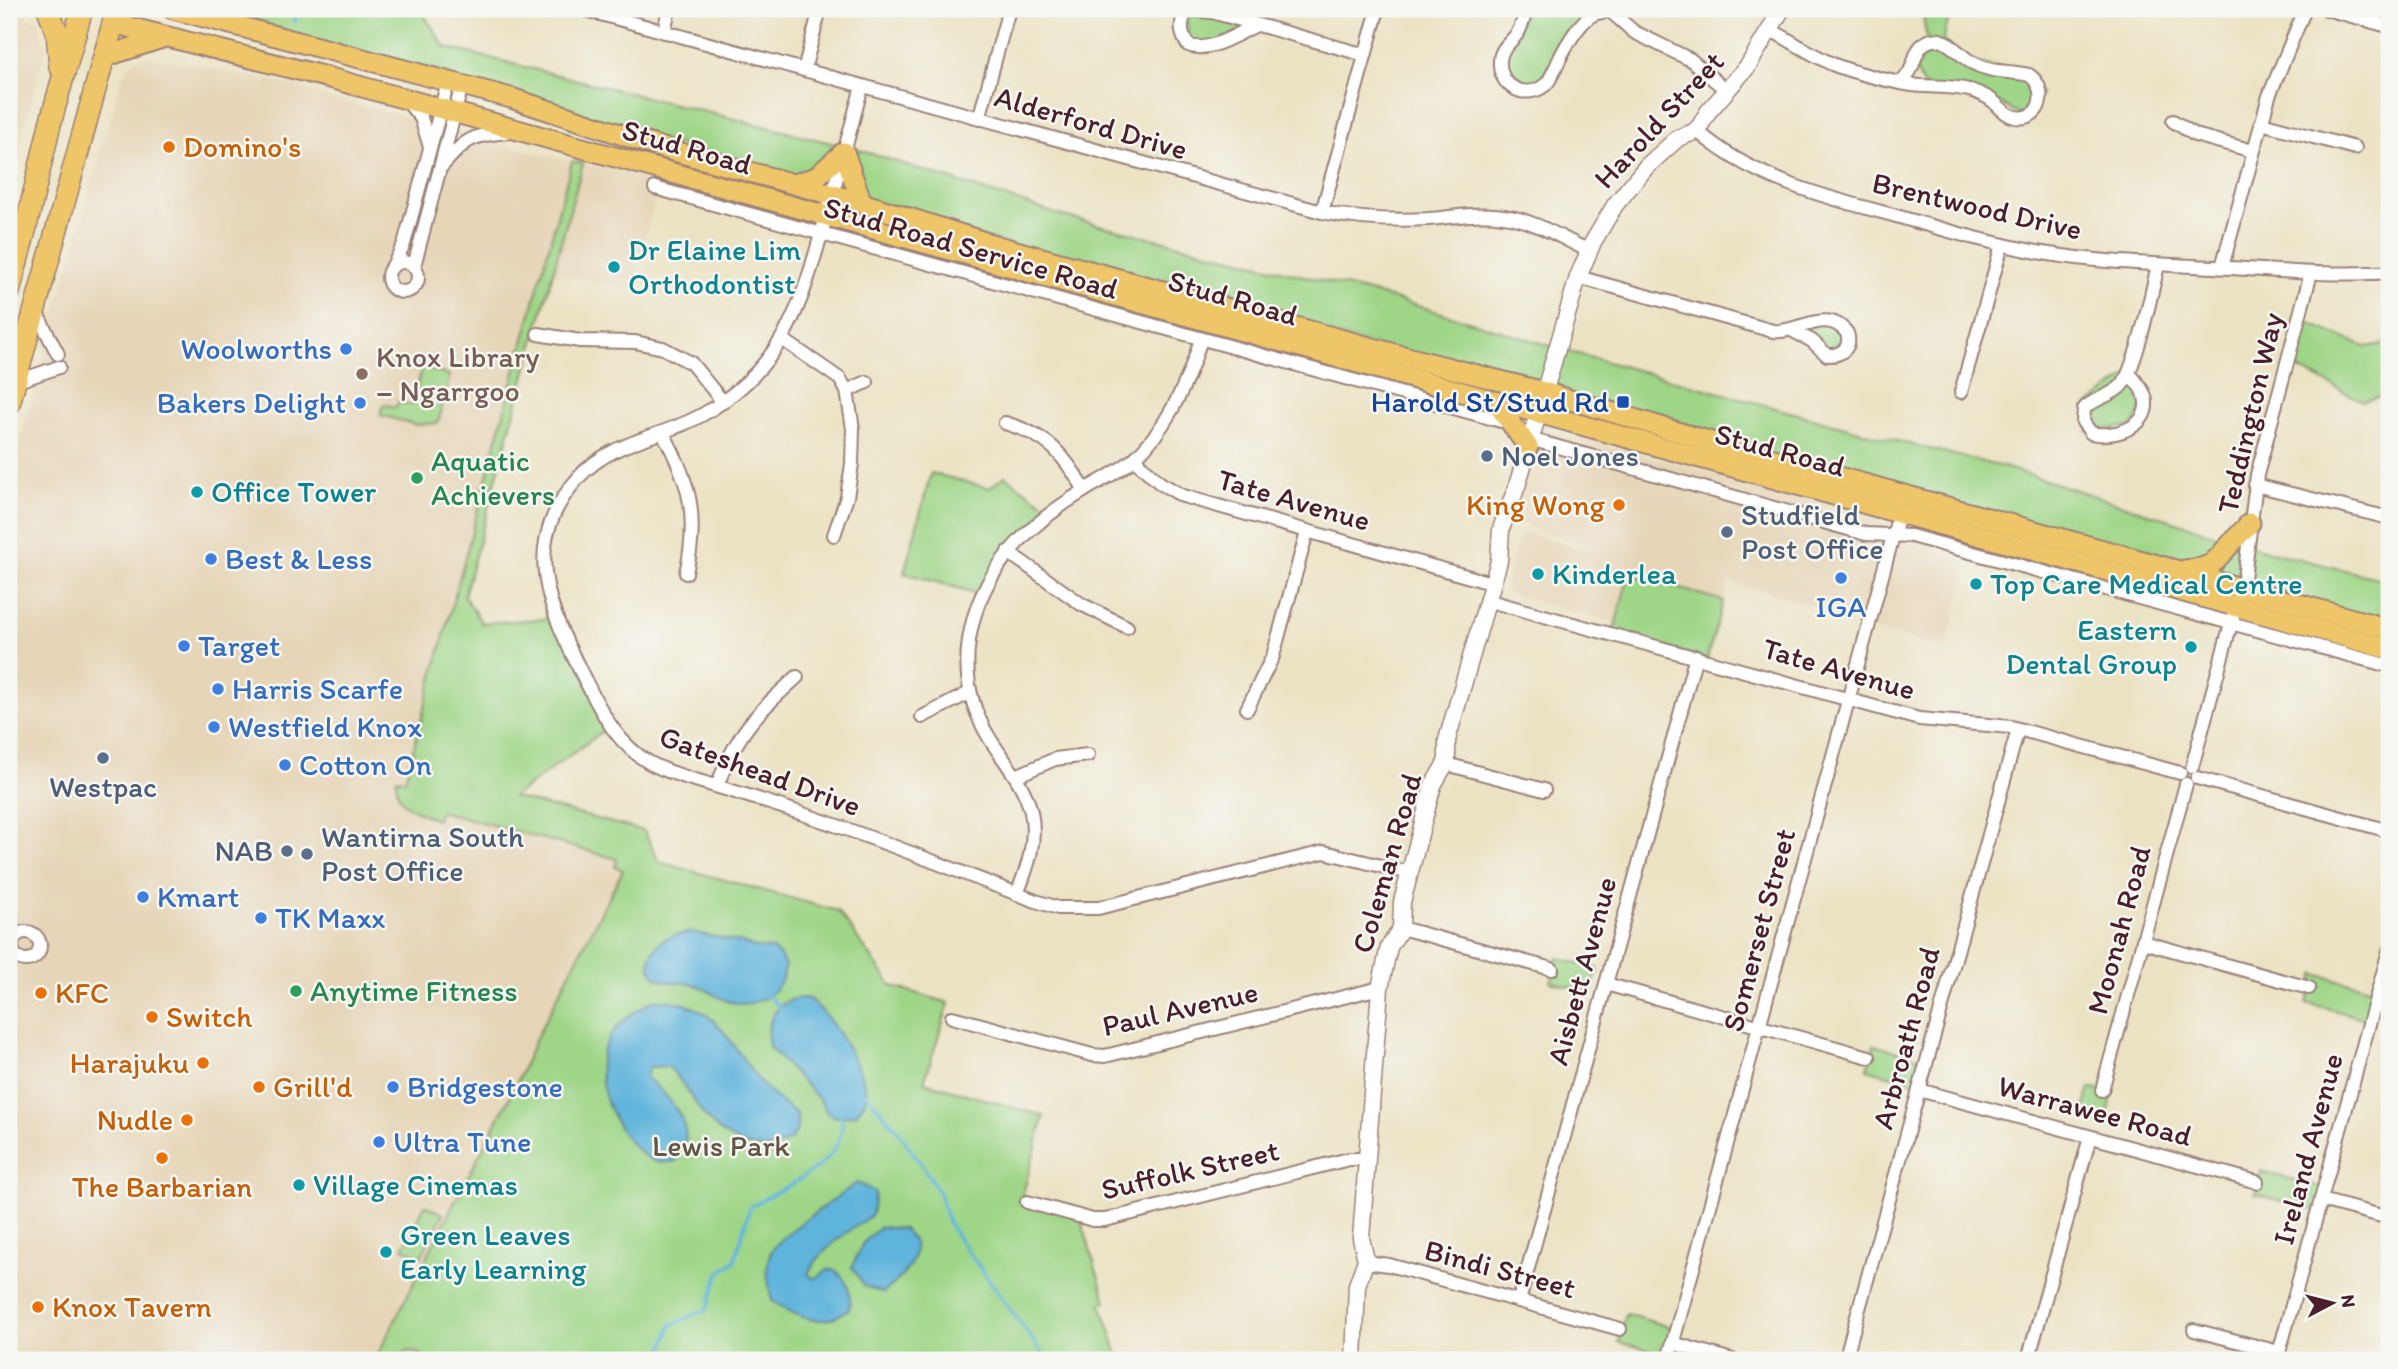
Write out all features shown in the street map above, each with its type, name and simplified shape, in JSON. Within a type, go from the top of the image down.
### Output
[{"type":"highway","points":[[48,9],[57,32],[61,83]]},
{"type":"highway","points":[[9,292],[61,83],[74,11]]},
{"type":"highway","name":"Stud Road","points":[[74,11],[115,16]]},
{"type":"highway","points":[[9,404],[15,382],[16,349],[34,310],[115,16]]},
{"type":"main road","name":"Stud Road","points":[[173,9],[518,100],[656,146],[862,203],[994,245],[1544,392],[1698,438],[2389,629]]},
{"type":"main road","name":"Stud Road","points":[[115,16],[166,37],[242,54],[521,131],[824,225],[1489,409],[1537,413],[1899,514],[2233,615],[2389,649]]},
{"type":"main road","points":[[104,57],[166,37]]},
{"type":"main road","points":[[794,184],[816,177],[844,152],[862,203]]},
{"type":"main road","points":[[1489,409],[1529,443]]},
{"type":"main road","points":[[2180,571],[2212,564],[2250,523]]},
{"type":"street","name":"Alderford Drive","points":[[582,9],[1322,212],[1364,218],[1409,219],[1482,214],[1504,216],[1529,223],[1589,251]]},
{"type":"street","points":[[664,32],[669,9]]},
{"type":"street","points":[[804,70],[820,9]]},
{"type":"street","points":[[979,119],[1009,9]]},
{"type":"street","points":[[1322,212],[1378,9]]},
{"type":"street","points":[[1526,9],[1520,28],[1504,47],[1500,61],[1506,82],[1522,92],[1536,90],[1548,82],[1564,50],[1592,12],[1609,10],[1634,32],[1691,60],[1727,92]]},
{"type":"street","name":"Harold Street","points":[[1544,392],[1578,277],[1607,216],[1640,173],[1678,138],[1696,130],[1748,66],[1782,9]]},
{"type":"street","points":[[2326,9],[2388,26]]},
{"type":"street","points":[[1257,25],[1200,47],[1188,45],[1182,33],[1184,17],[1193,10],[1212,12],[1365,55]]},
{"type":"street","points":[[2222,267],[2269,96],[2299,11]]},
{"type":"street","points":[[1771,30],[1832,64],[1900,83],[1971,91],[1990,99],[2009,115],[2019,117],[2033,112],[2041,100],[2040,88],[2029,75],[2002,73],[1980,67],[1942,40],[1932,39],[1923,44],[1909,75],[1900,83]]},
{"type":"street","points":[[1914,64],[1924,87]]},
{"type":"street","points":[[448,111],[430,147],[404,244],[389,271],[388,280],[393,288],[401,292],[410,291],[416,284],[418,275],[414,266],[442,166],[448,111],[455,84]]},
{"type":"street","name":"Gateshead Drive","points":[[862,86],[804,294],[782,339],[752,377],[723,402],[705,414],[663,433],[626,444],[608,453],[588,468],[570,488],[556,510],[547,538],[544,570],[547,594],[553,614],[598,706],[615,734],[631,750],[650,763],[679,775],[830,823],[1058,908],[1098,908],[1324,852],[1410,873]]},
{"type":"street","points":[[405,99],[421,118],[430,147]]},
{"type":"street","points":[[2174,121],[2195,135],[2253,151]]},
{"type":"street","points":[[2261,123],[2355,148]]},
{"type":"street","name":"Brentwood Drive","points":[[1696,130],[1727,154],[1776,179],[1830,198],[2001,245],[2072,257],[2158,265],[2311,272],[2389,272]]},
{"type":"street","points":[[442,166],[460,146],[476,136],[521,131]]},
{"type":"street","name":"Stud Road Service Road","points":[[655,188],[824,225],[1201,339],[1489,409]]},
{"type":"street","points":[[1961,392],[2001,245]]},
{"type":"street","points":[[394,264],[402,261],[414,266]]},
{"type":"street","points":[[2130,374],[2146,400],[2146,408],[2141,417],[2118,434],[2091,433],[2083,422],[2084,409],[2115,391],[2130,374],[2158,265]]},
{"type":"street","name":"Teddington Way","points":[[2233,615],[2241,587],[2255,485],[2311,272]]},
{"type":"street","points":[[1578,277],[1773,331],[1793,331]]},
{"type":"street","points":[[15,382],[59,360],[34,310]]},
{"type":"street","points":[[538,334],[580,341],[635,342],[663,348],[691,363],[723,402]]},
{"type":"street","points":[[782,339],[840,379],[848,391],[853,429],[852,464],[847,497],[834,535]]},
{"type":"street","points":[[1017,894],[1030,859],[1033,831],[1030,810],[1016,776],[990,739],[969,693],[967,657],[971,626],[986,586],[1008,552],[1041,518],[1134,459],[1160,429],[1179,398],[1201,339]]},
{"type":"street","points":[[848,391],[867,383]]},
{"type":"street","name":"Coleman Road","points":[[1354,1360],[1357,1285],[1366,1262],[1361,1238],[1380,988],[1389,947],[1401,928],[1401,907],[1433,785],[1446,764],[1446,744],[1499,561],[1501,529],[1544,392]]},
{"type":"street","points":[[1004,423],[1030,431],[1047,442],[1060,455],[1085,490]]},
{"type":"street","points":[[663,433],[681,467],[690,498],[693,533],[686,573]]},
{"type":"street","name":"Stud Road","points":[[1529,443],[1866,534],[1911,536],[2233,615],[2389,666]]},
{"type":"street","name":"Tate Avenue","points":[[1134,459],[1160,483],[1183,496],[1491,583]]},
{"type":"street","points":[[2255,485],[2389,518]]},
{"type":"street","name":"Somerset Street","points":[[1668,1360],[1899,514]]},
{"type":"street","points":[[1247,709],[1273,656],[1307,532]]},
{"type":"street","points":[[1008,552],[1082,604],[1127,627]]},
{"type":"street","name":"Tate Avenue","points":[[1486,600],[1926,720],[2018,729],[2389,831]]},
{"type":"street","name":"Moonah Road","points":[[2102,1090],[2233,615]]},
{"type":"street","name":"Aisbett Avenue","points":[[1519,1301],[1696,656]]},
{"type":"street","points":[[716,786],[729,754],[746,726],[797,677]]},
{"type":"street","points":[[922,717],[969,693]]},
{"type":"street","name":"Arbroath Road","points":[[1844,1360],[2018,729]]},
{"type":"street","points":[[1016,776],[1055,759],[1088,755]]},
{"type":"street","points":[[1446,764],[1544,790]]},
{"type":"street","points":[[1401,928],[1552,970]]},
{"type":"street","points":[[29,932],[36,936],[38,952],[32,958],[24,960],[11,949],[14,933],[29,932]]},
{"type":"street","points":[[2143,942],[2309,988]]},
{"type":"street","name":"Ireland Avenue","points":[[2278,1356],[2389,951]]},
{"type":"street","points":[[1606,984],[1869,1057]]},
{"type":"street","name":"Paul Avenue","points":[[952,1017],[1092,1055],[1105,1056],[1380,988]]},
{"type":"street","points":[[2375,1005],[2389,1010]]},
{"type":"street","name":"Warrawee Road","points":[[1919,1090],[2257,1182]]},
{"type":"street","points":[[2028,1360],[2090,1137]]},
{"type":"street","name":"Suffolk Street","points":[[1027,1202],[1093,1220],[1105,1220],[1349,1159],[1367,1159]]},
{"type":"street","points":[[2321,1200],[2389,1218]]},
{"type":"street","name":"Bindi Street","points":[[1366,1262],[1389,1265],[1620,1329]]},
{"type":"street","points":[[2194,1330],[2278,1356]]},
{"type":"street","points":[[1673,1343],[1732,1360]]},
{"type":"shaded area","points":[[9,10],[38,22],[46,46],[9,183]]},
{"type":"shaded area","name":"Westfield Knox","points":[[148,56],[292,85],[502,145],[572,161],[405,780],[412,809],[423,814],[437,819],[439,810],[618,859],[616,867],[623,870],[375,1360],[9,1360],[9,479],[122,77],[133,60]]},
{"type":"shaded area","points":[[583,163],[657,181],[655,188],[658,189],[631,289],[553,273]]},
{"type":"shaded area","points":[[1534,426],[1876,517],[1893,535],[1972,552],[1946,648],[1869,628],[1870,621],[1729,582],[1723,601],[1629,575],[1616,623],[1510,594],[1505,585],[1519,536],[1526,533],[1590,551],[1592,545],[1504,520]]},
{"type":"shaded area","points":[[408,1351],[418,1353],[427,1360],[396,1360]]},
{"type":"green space","points":[[172,9],[420,9],[445,47],[863,151],[1063,216],[1385,296],[1571,352],[1881,437],[2007,468],[2267,551],[2389,581],[2389,629],[862,203],[851,173],[810,180]]},
{"type":"green space","points":[[1526,9],[1593,9],[1551,78],[1522,91],[1500,66]]},
{"type":"green space","points":[[1922,9],[1951,9],[1943,41],[1968,61],[2021,73],[2041,94],[2024,116],[1990,99],[1924,87],[1915,68],[1927,41]]},
{"type":"green space","points":[[1187,12],[1257,25],[1213,44],[1188,45]]},
{"type":"green space","name":"Lewis Park","points":[[572,161],[583,163],[464,596],[482,623],[555,618],[610,726],[513,797],[644,831],[659,862],[838,911],[892,986],[949,1003],[924,1082],[1044,1116],[1021,1201],[1080,1216],[1106,1302],[1101,1304],[1120,1360],[427,1360],[418,1353],[408,1351],[390,1361],[376,1358],[623,870],[615,867],[617,859],[440,811],[437,820],[408,806],[402,801],[396,787],[397,778],[405,780]]},
{"type":"green space","points":[[2299,319],[2366,347],[2389,343],[2389,394],[2362,401],[2287,363]]},
{"type":"green space","points":[[1829,322],[1849,338],[1831,356],[1800,326]]},
{"type":"green space","points":[[422,367],[450,376],[438,423],[416,425],[380,415],[384,404],[396,408],[398,402],[412,405]]},
{"type":"green space","points":[[2130,374],[2146,400],[2133,426],[2088,431],[2087,406]]},
{"type":"green space","points":[[931,473],[989,488],[1005,476],[1053,510],[1041,518],[982,595],[904,573]]},
{"type":"green space","points":[[1629,574],[1723,601],[1707,659],[1613,634]]},
{"type":"green space","points":[[1558,958],[1598,969],[1591,992],[1551,982]]},
{"type":"green space","points":[[2315,974],[2379,990],[2370,1020],[2307,1003]]},
{"type":"green space","points":[[1874,1045],[1927,1060],[1921,1084],[1867,1069]]},
{"type":"green space","points":[[2090,1088],[2113,1094],[2105,1124],[2082,1117]]},
{"type":"green space","points":[[2261,1171],[2324,1188],[2318,1211],[2255,1194]]},
{"type":"green space","points":[[425,1205],[443,1214],[421,1257],[403,1248]]},
{"type":"green space","points":[[1626,1314],[1677,1329],[1669,1356],[1619,1342]]},
{"type":"water","points":[[691,932],[756,948],[772,949],[780,956],[785,966],[783,976],[772,992],[764,998],[746,1003],[725,1000],[697,985],[659,979],[650,966],[657,946],[668,938]]},
{"type":"water","points":[[806,998],[824,1013],[834,1026],[860,1073],[866,1096],[855,1115],[835,1117],[828,1114],[820,1100],[769,1047],[769,1028],[775,1012],[788,1001]]},
{"type":"water","points":[[655,1000],[693,1007],[719,1026],[764,1087],[797,1114],[797,1128],[791,1139],[772,1148],[761,1148],[729,1137],[703,1114],[683,1083],[668,1066],[649,1067],[646,1077],[673,1104],[680,1115],[686,1138],[683,1150],[676,1161],[660,1162],[642,1153],[630,1142],[611,1111],[601,1077],[601,1060],[609,1038],[620,1024]]},
{"type":"water","points":[[857,1183],[875,1192],[872,1215],[829,1247],[808,1273],[816,1278],[827,1270],[835,1270],[848,1287],[849,1309],[832,1318],[814,1320],[799,1316],[772,1301],[767,1270],[771,1252],[797,1226]]},
{"type":"water","points":[[880,1227],[904,1229],[913,1241],[915,1250],[906,1271],[883,1293],[864,1286],[852,1267],[863,1243]]},
{"type":"waterway","points":[[289,9],[296,22]]},
{"type":"waterway","points":[[768,996],[779,1006]]},
{"type":"waterway","points":[[866,1094],[898,1131],[929,1176],[939,1193],[949,1225],[1047,1360]]},
{"type":"waterway","points":[[660,1360],[671,1325],[707,1309],[719,1273],[735,1261],[750,1207],[824,1162],[841,1134],[842,1117]]},
{"type":"place","name":"Domino's","points":[[169,147]]},
{"type":"place","name":"Dr Elaine Lim Orthodontist","points":[[614,267]]},
{"type":"place","name":"Woolworths","points":[[346,349]]},
{"type":"place","name":"Knox Library – Ngarrgoo","points":[[362,374]]},
{"type":"place","name":"Harold St/Stud Rd","points":[[1623,402]]},
{"type":"place","name":"Bakers Delight","points":[[360,403]]},
{"type":"place","name":"Noel Jones","points":[[1487,456]]},
{"type":"place","name":"Aquatic Achievers","points":[[417,478]]},
{"type":"place","name":"Office Tower","points":[[197,492]]},
{"type":"place","name":"King Wong","points":[[1619,505]]},
{"type":"place","name":"Studfield Post Office","points":[[1727,532]]},
{"type":"place","name":"Best & Less","points":[[211,559]]},
{"type":"place","name":"Kinderlea","points":[[1538,574]]},
{"type":"place","name":"IGA","points":[[1841,578]]},
{"type":"place","name":"Top Care Medical Centre","points":[[1976,584]]},
{"type":"place","name":"Target","points":[[184,646]]},
{"type":"place","name":"Eastern Dental Group","points":[[2191,647]]},
{"type":"place","name":"Harris Scarfe","points":[[218,689]]},
{"type":"place","name":"Westfield Knox","points":[[214,727]]},
{"type":"place","name":"Westpac","points":[[103,758]]},
{"type":"place","name":"Cotton On","points":[[285,765]]},
{"type":"place","name":"NAB","points":[[287,851]]},
{"type":"place","name":"Wantirna South Post Office","points":[[307,854]]},
{"type":"place","name":"Kmart","points":[[143,897]]},
{"type":"place","name":"TK Maxx","points":[[261,918]]},
{"type":"place","name":"Anytime Fitness","points":[[296,991]]},
{"type":"place","name":"KFC","points":[[41,993]]},
{"type":"place","name":"Switch","points":[[152,1017]]},
{"type":"place","name":"Harajuku","points":[[203,1063]]},
{"type":"place","name":"Grill'd","points":[[259,1087]]},
{"type":"place","name":"Bridgestone","points":[[393,1087]]},
{"type":"place","name":"Nudle","points":[[187,1120]]},
{"type":"place","name":"Ultra Tune","points":[[379,1142]]},
{"type":"place","name":"The Barbarian","points":[[162,1158]]},
{"type":"place","name":"Village Cinemas","points":[[299,1185]]},
{"type":"place","name":"Green Leaves Early Learning","points":[[386,1252]]},
{"type":"place","name":"Knox Tavern","points":[[38,1307]]}]
